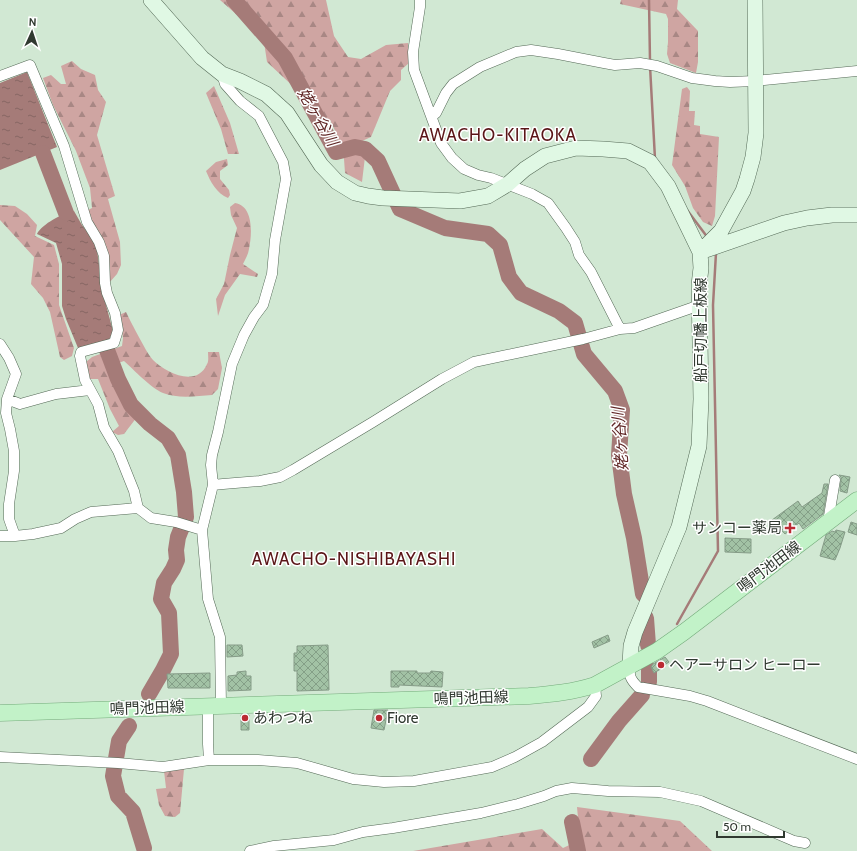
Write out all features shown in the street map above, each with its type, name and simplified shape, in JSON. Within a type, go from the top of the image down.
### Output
[{"type":"main road","name":"鳴門池田線","points":[[0,713],[530,696],[568,692],[595,685],[684,632],[857,500]]},
{"type":"street","points":[[151,0],[202,58],[222,74],[266,94],[287,113],[321,164],[337,182],[355,193],[383,198],[460,201],[488,196],[508,184],[525,169],[545,156],[576,148],[603,148],[628,151],[650,162],[668,186],[700,252]]},
{"type":"street","points":[[420,0],[414,52],[414,70],[441,143],[452,158],[464,169],[508,184],[532,194],[548,203],[575,242],[579,255],[591,272],[620,329]]},
{"type":"street","points":[[700,252],[721,231],[743,191],[753,157],[756,133],[755,0]]},
{"type":"street","points":[[432,116],[436,113],[446,93],[453,84],[480,66],[516,52],[531,50],[615,64],[640,63],[656,66],[692,78],[714,82],[755,81],[857,71]]},
{"type":"street","points":[[0,76],[30,65],[64,146],[87,222],[100,242],[104,256],[105,283],[115,313],[118,330],[114,343],[81,352],[80,356],[85,380],[98,404],[104,427],[118,451],[134,491],[138,508],[151,518],[176,522],[202,530]]},
{"type":"street","points":[[209,760],[208,744],[214,706],[220,636],[208,599],[202,530],[213,486],[211,465],[212,455],[232,364],[244,336],[263,305],[265,299],[272,274],[275,240],[286,179],[283,162],[259,116],[240,101],[225,84],[222,74]]},
{"type":"street","points":[[700,252],[784,224],[807,218],[832,215],[857,215]]},
{"type":"street","name":"船戸切幡上板線","points":[[630,665],[631,646],[635,632],[679,527],[699,446],[701,399],[699,285],[701,268],[700,252]]},
{"type":"street","points":[[213,486],[260,481],[280,477],[294,470],[442,379],[474,362],[580,340],[620,329],[634,328],[700,305]]},
{"type":"street","points":[[0,344],[9,358],[16,374],[7,399],[6,413],[14,451],[14,471],[9,504],[9,519],[15,536]]},
{"type":"street","points":[[7,399],[20,404],[56,394],[90,390]]},
{"type":"street","points":[[828,522],[835,480]]},
{"type":"street","points":[[0,536],[34,534],[61,528],[75,519],[91,512],[138,508]]},
{"type":"street","points":[[630,665],[629,675],[638,687],[690,696],[707,701],[857,759]]},
{"type":"street","points":[[0,757],[118,763],[163,767],[209,760],[258,760],[296,763],[353,779],[384,782],[414,781],[492,767],[515,757],[542,742],[588,707],[596,696],[595,685]]},
{"type":"street","points":[[250,851],[274,846],[334,840],[363,832],[481,813],[518,804],[556,791],[572,788],[608,791],[660,792],[701,801],[794,841],[805,843]]},
{"type":"green space","points":[[220,0],[326,0],[334,36],[348,57],[361,59],[386,45],[408,43],[409,63],[401,70],[401,80],[390,91],[371,137],[362,141],[365,157],[362,182],[345,173],[344,159],[338,137],[330,120],[322,120],[297,90],[267,62],[264,42],[247,22]]},
{"type":"green space","points":[[621,0],[678,0],[677,9],[698,31],[698,62],[696,73],[670,63],[667,54],[668,19],[666,14],[620,4]]},
{"type":"green space","points":[[72,61],[81,69],[95,75],[98,90],[106,102],[97,135],[115,196],[108,199],[120,242],[121,265],[117,274],[109,283],[109,262],[103,240],[91,221],[88,210],[92,208],[90,188],[76,151],[53,105],[43,78],[51,75],[61,84],[66,84],[61,66]]},
{"type":"green space","points":[[214,86],[230,123],[239,154],[228,154],[221,129],[206,93]]},
{"type":"green space","points":[[687,87],[690,91],[689,111],[695,111],[694,125],[700,126],[700,134],[719,137],[715,216],[712,226],[703,222],[693,208],[685,186],[672,165],[682,89]]},
{"type":"green space","points":[[227,159],[228,165],[220,171],[220,179],[229,190],[230,195],[228,198],[220,194],[206,171],[216,162]]},
{"type":"green space","points":[[235,203],[246,209],[249,215],[251,229],[248,253],[243,264],[258,274],[257,277],[240,274],[225,295],[218,316],[216,299],[224,284],[237,228],[231,215],[230,207]]},
{"type":"green space","points":[[0,205],[15,206],[27,214],[37,225],[35,236],[54,245],[59,264],[59,305],[74,348],[72,356],[64,360],[60,357],[50,312],[43,298],[31,284],[34,257],[0,220]]},
{"type":"green space","points":[[126,312],[146,350],[153,360],[159,365],[173,373],[189,377],[202,371],[208,363],[208,352],[219,352],[222,368],[218,389],[212,395],[181,397],[158,391],[124,361],[109,366],[127,405],[137,417],[124,434],[118,435],[112,432],[119,426],[110,409],[98,379],[90,379],[86,362],[92,357],[122,346],[123,338],[119,315]]},
{"type":"green space","points":[[184,769],[180,813],[175,817],[165,816],[159,805],[156,789],[166,788],[164,771]]},
{"type":"green space","points":[[577,807],[680,821],[712,851],[413,851],[542,829],[563,848],[580,840]]},
{"type":"water","points":[[27,72],[57,147],[0,170],[0,83]]},
{"type":"water","points":[[74,211],[97,249],[102,290],[113,331],[109,340],[78,348],[62,306],[62,264],[56,243],[37,234],[43,226],[64,214]]},
{"type":"building","points":[[839,475],[850,477],[847,493],[840,491],[841,477]]},
{"type":"building","points":[[824,484],[828,484],[823,514],[803,529],[799,523],[785,534],[772,520],[798,501],[802,507],[822,493]]},
{"type":"building","points":[[851,522],[857,524],[857,535],[848,532]]},
{"type":"building","points":[[836,530],[845,532],[835,560],[820,556],[826,535],[832,531],[835,532]]},
{"type":"building","points":[[725,538],[751,539],[751,553],[725,552]]},
{"type":"building","points":[[608,635],[610,641],[594,648],[592,642]]},
{"type":"building","points":[[227,645],[242,645],[243,656],[227,657]]},
{"type":"building","points":[[328,645],[329,690],[297,691],[297,671],[294,671],[294,653],[297,653],[297,646]]},
{"type":"building","points":[[665,657],[669,662],[654,673],[651,667],[653,664]]},
{"type":"building","points":[[246,671],[246,676],[251,676],[251,690],[228,691],[228,676],[237,675],[237,672]]},
{"type":"building","points":[[391,671],[417,671],[417,673],[430,673],[431,671],[443,672],[442,687],[399,685],[399,687],[391,687]]},
{"type":"building","points":[[210,673],[210,688],[168,688],[167,674]]},
{"type":"building","points":[[374,710],[388,710],[384,730],[371,728]]},
{"type":"building","points":[[241,715],[249,715],[249,730],[241,730]]},
{"type":"waterway","name":"姥ヶ谷川","points":[[234,0],[285,58],[336,152],[355,147],[365,149],[378,161],[400,209],[445,228],[488,234],[500,245],[509,277],[521,293],[559,311],[575,323],[584,354],[615,391],[622,410],[619,455],[624,494],[634,538],[643,594]]},
{"type":"waterway","points":[[649,0],[650,61]]},
{"type":"waterway","points":[[650,66],[655,159]]},
{"type":"waterway","points":[[43,153],[66,213]]},
{"type":"waterway","points":[[687,210],[708,238]]},
{"type":"waterway","points":[[677,624],[718,551],[713,305],[716,253]]},
{"type":"waterway","points":[[107,350],[118,379],[131,405],[150,424],[168,438],[178,455],[184,492],[186,517],[178,537],[176,550],[177,560],[164,583],[161,599],[169,613],[171,654],[149,694]]},
{"type":"waterway","name":"姥ヶ谷川","points":[[646,618],[648,645]]},
{"type":"waterway","name":"姥ヶ谷川","points":[[649,670],[649,682]]},
{"type":"waterway","name":"姥ヶ谷川","points":[[591,759],[619,721],[642,695]]},
{"type":"waterway","points":[[129,726],[119,741],[113,776],[118,796],[133,812],[144,848]]},
{"type":"waterway","name":"姥ヶ谷川","points":[[572,822],[578,851]]},
{"type":"place","name":"サンコー薬局","points":[[790,528]]},
{"type":"place","name":"ヘアーサロン ヒーロー","points":[[661,665]]},
{"type":"place","name":"あわつね","points":[[245,718]]},
{"type":"place","name":"Fiore","points":[[379,718]]},
{"type":"district","name":"AWACHO-KITAOKA","points":[[498,135]]},
{"type":"district","name":"AWACHO-NISHIBAYASHI","points":[[354,559]]}]
